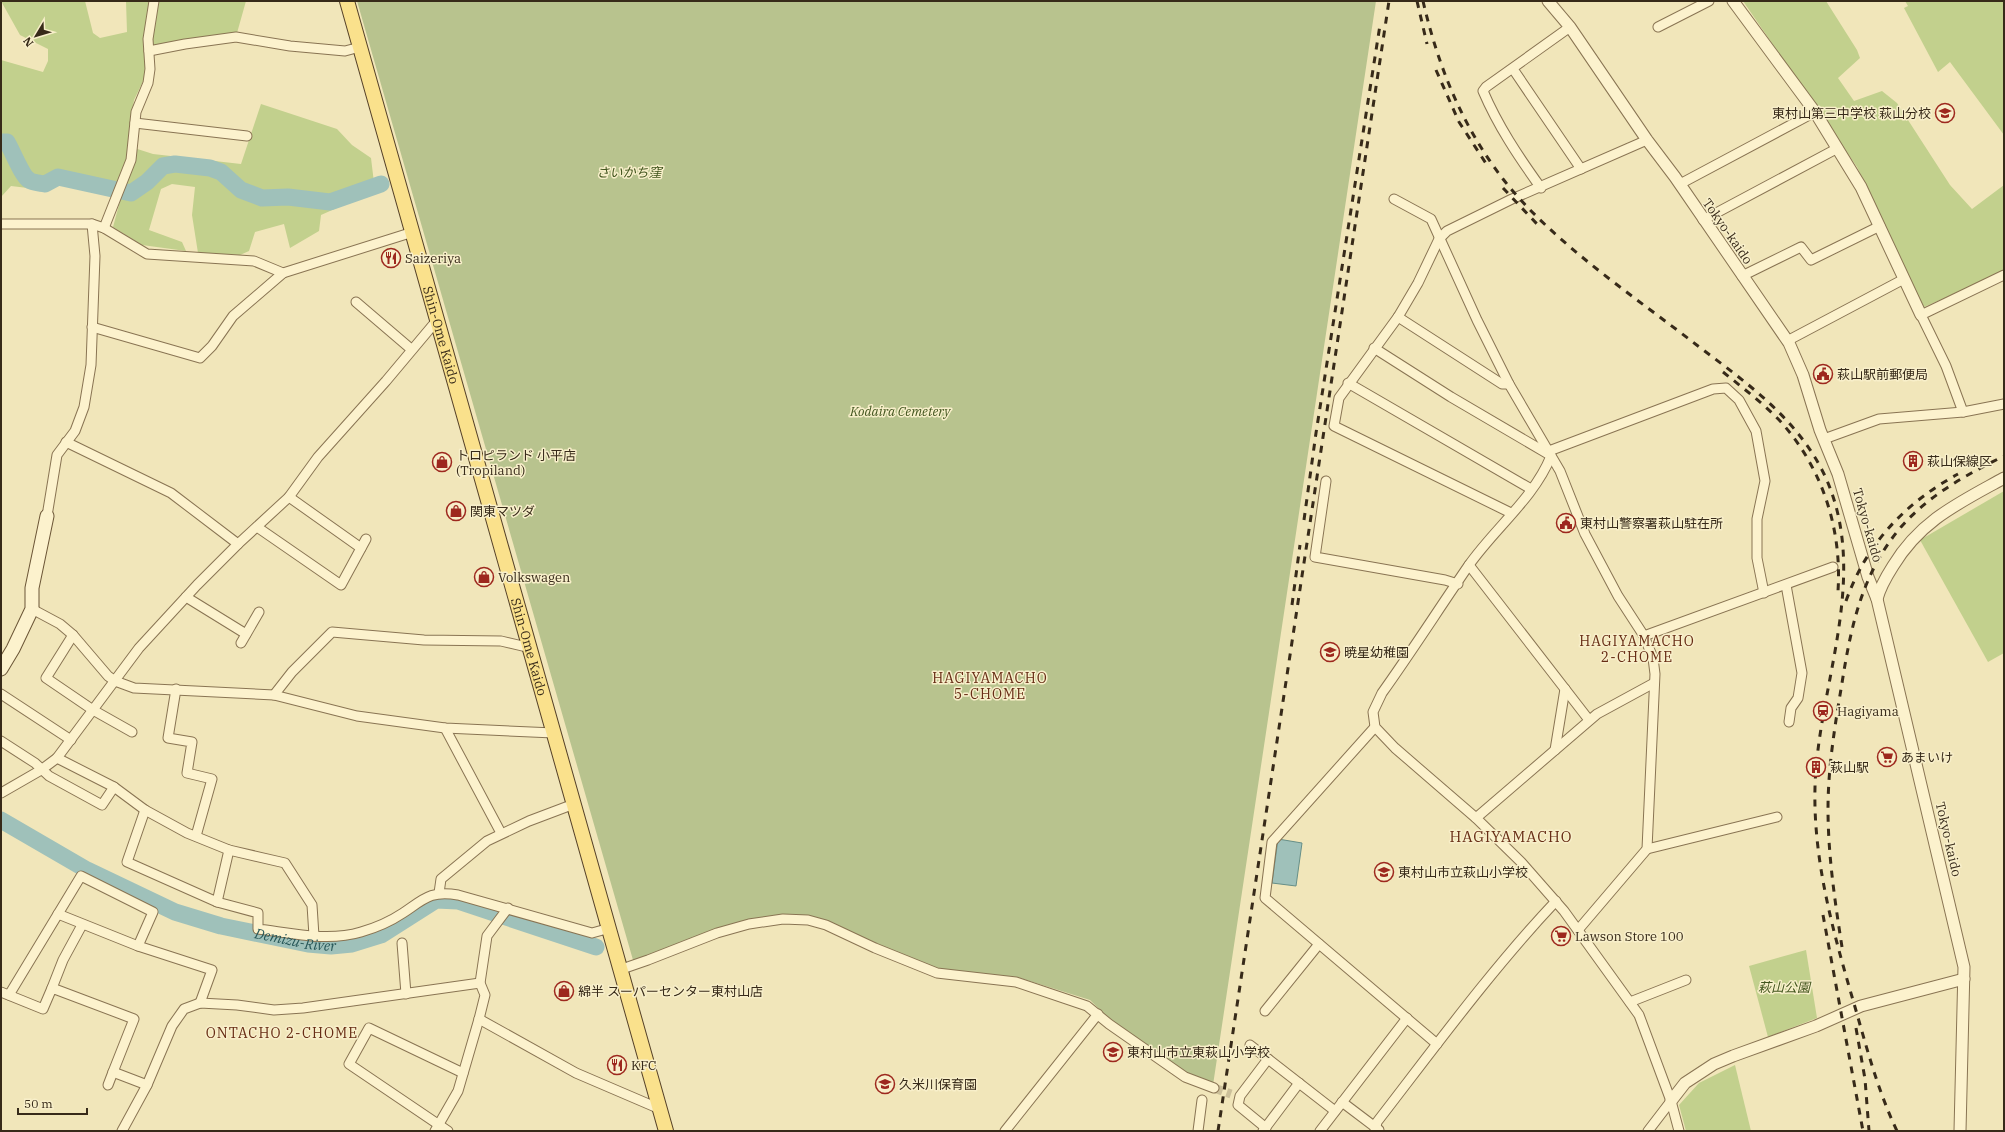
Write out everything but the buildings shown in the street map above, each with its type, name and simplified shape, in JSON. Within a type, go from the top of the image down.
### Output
[{"type":"main road","name":"Shin-Ome Kaido","points":[[347,1],[622,969],[666,1131]]},
{"type":"main road","points":[[1,669],[13,649],[32,609],[32,588],[47,516]]},
{"type":"street","points":[[104,228],[132,160],[136,112],[148,83],[150,69],[148,40],[154,1]]},
{"type":"street","name":"Tokyo-kaido","points":[[1548,1],[1570,27],[1647,140],[1680,184],[1703,220],[1787,341],[1803,375],[1824,439],[1838,474],[1868,578],[1877,599],[1964,967],[1960,1131]]},
{"type":"street","points":[[1658,27],[1709,1]]},
{"type":"street","points":[[1734,1],[1815,112],[1861,187],[1946,366],[1963,412]]},
{"type":"street","points":[[1541,188],[1511,146],[1495,118],[1483,91],[1486,87],[1570,27]]},
{"type":"street","points":[[149,51],[236,37],[290,46],[345,51],[360,47]]},
{"type":"street","points":[[1513,69],[1582,169]]},
{"type":"street","points":[[1680,184],[1815,112]]},
{"type":"street","points":[[135,123],[246,136]]},
{"type":"street","points":[[1511,513],[1334,426],[1339,398],[1398,317],[1418,283],[1439,239],[1447,231],[1468,220],[1647,140]]},
{"type":"street","points":[[1703,220],[1838,148]]},
{"type":"street","points":[[1394,199],[1431,219],[1476,320],[1509,384],[1560,471],[1585,534],[1618,596],[1644,636],[1653,658],[1654,683],[1647,849]]},
{"type":"street","points":[[1,224],[92,224],[104,228],[147,254],[254,261],[283,273]]},
{"type":"street","points":[[47,516],[57,455],[75,431],[84,407],[90,365],[92,327],[95,256],[92,224]]},
{"type":"street","points":[[1742,276],[1801,246],[1811,260],[1880,226]]},
{"type":"street","points":[[92,327],[200,358],[212,346],[233,316],[283,273],[413,232]]},
{"type":"street","points":[[1921,315],[2004,275]]},
{"type":"street","points":[[1787,341],[1904,279]]},
{"type":"street","points":[[356,302],[411,350]]},
{"type":"street","points":[[1398,317],[1502,384],[1509,384]]},
{"type":"street","points":[[1,793],[57,758],[139,648],[186,596],[238,544],[289,498],[318,457],[386,381],[438,319]]},
{"type":"street","points":[[1374,348],[1452,397],[1550,454]]},
{"type":"street","points":[[1348,384],[1531,489]]},
{"type":"street","points":[[1679,1131],[1671,1102],[1644,1027],[1630,1002],[1605,970],[1578,930],[1556,901],[1521,862],[1476,818],[1395,748],[1375,727],[1373,712],[1382,693],[1458,584],[1469,565],[1543,472],[1550,454],[1721,387],[1726,388],[1739,400],[1756,431],[1765,481],[1757,527],[1757,558],[1764,593]]},
{"type":"street","points":[[1824,439],[1879,419],[1963,412],[2004,404]]},
{"type":"street","points":[[66,442],[171,494],[238,544]]},
{"type":"street","points":[[1877,599],[1883,582],[1912,539],[1942,515],[2004,478]]},
{"type":"street","points":[[1326,481],[1315,557],[1445,580],[1458,584]]},
{"type":"street","points":[[289,498],[361,548]]},
{"type":"street","points":[[257,527],[340,585],[366,539]]},
{"type":"street","points":[[1469,565],[1590,720]]},
{"type":"street","points":[[1644,636],[1833,567]]},
{"type":"street","points":[[1786,585],[1802,673],[1798,698],[1791,708],[1789,722]]},
{"type":"street","points":[[186,596],[246,634]]},
{"type":"street","points":[[32,609],[60,624],[73,635],[108,676],[115,681],[134,688],[274,695],[357,716],[446,728],[554,733]]},
{"type":"street","points":[[241,643],[259,612]]},
{"type":"street","points":[[209,623],[215,615]]},
{"type":"street","points":[[274,695],[292,672],[332,632],[424,640],[501,641],[530,648]]},
{"type":"street","points":[[73,635],[46,678],[93,710],[132,732]]},
{"type":"street","points":[[1476,818],[1590,720],[1654,683]]},
{"type":"street","points":[[176,689],[168,738],[192,742],[187,773],[212,779],[196,836]]},
{"type":"street","points":[[1555,750],[1565,689]]},
{"type":"street","points":[[1,694],[71,740]]},
{"type":"street","points":[[1375,727],[1272,842],[1265,898],[1437,1044]]},
{"type":"street","points":[[446,728],[501,833]]},
{"type":"street","points":[[1,741],[35,764],[40,770],[102,805],[114,787]]},
{"type":"street","points":[[57,758],[114,787],[145,810],[196,836],[228,850],[285,863],[312,905],[314,936]]},
{"type":"street","points":[[439,893],[441,879],[487,841],[501,833],[574,804]]},
{"type":"street","points":[[145,810],[126,862],[217,902],[258,913],[258,929],[314,936],[347,936],[362,932],[402,914],[427,897],[439,893],[458,895],[592,933],[610,928]]},
{"type":"street","points":[[1578,930],[1647,849],[1776,817]]},
{"type":"street","points":[[217,902],[228,850]]},
{"type":"street","points":[[82,925],[63,960],[43,1009],[5,993],[58,914],[81,876],[153,912],[138,946]]},
{"type":"street","points":[[1377,1130],[1377,1122],[1437,1044],[1514,948],[1556,901]]},
{"type":"street","points":[[437,1128],[458,1091],[479,1019],[485,995],[480,983],[487,936],[507,910]]},
{"type":"street","points":[[58,914],[82,925],[138,946],[212,970],[200,1003]]},
{"type":"street","points":[[622,969],[655,958],[717,932],[749,924],[783,919],[808,920],[826,924],[876,948],[937,973],[1016,982],[1087,1006],[1185,1077],[1214,1088]]},
{"type":"street","points":[[402,943],[406,994]]},
{"type":"street","points":[[1265,1012],[1319,944]]},
{"type":"street","points":[[1648,1131],[1685,1083],[1714,1064],[1816,1026],[1860,1006],[1964,979]]},
{"type":"street","points":[[1630,1002],[1686,980]]},
{"type":"street","points":[[122,1131],[147,1085],[172,1026],[184,1009],[200,1003],[237,1005],[274,1010],[337,1004],[480,983]]},
{"type":"street","points":[[52,988],[134,1019],[108,1085]]},
{"type":"street","points":[[1005,1131],[1098,1014]]},
{"type":"street","points":[[1320,1131],[1407,1018]]},
{"type":"street","points":[[479,1019],[576,1073],[660,1109]]},
{"type":"street","points":[[448,1131],[437,1128],[349,1064],[369,1028],[463,1073]]},
{"type":"street","points":[[1250,1045],[1335,1111]]},
{"type":"street","points":[[1268,1059],[1235,1095],[1238,1105],[1264,1129],[1299,1083]]},
{"type":"street","points":[[113,1072],[147,1085]]},
{"type":"street","points":[[1198,1131],[1202,1100]]},
{"type":"street","points":[[1342,1102],[1377,1130]]},
{"type":"green space","points":[[1,1],[85,1],[93,33],[100,38],[127,32],[126,1],[246,1],[237,33],[145,49],[147,73],[134,100],[128,146],[153,154],[241,164],[261,104],[337,129],[352,145],[371,158],[375,191],[321,215],[319,231],[290,248],[284,224],[255,232],[249,251],[240,255],[198,253],[192,215],[195,187],[172,184],[161,189],[149,230],[182,242],[186,251],[142,245],[113,227],[120,201],[112,196],[60,182],[36,189],[11,186],[1,197],[1,60],[43,72],[48,61],[48,49],[20,35]]},
{"type":"green space","name":"Kodaira Cemetery","points":[[357,1],[1376,1],[1213,1085],[1186,1075],[1108,1018],[1090,1000],[1017,977],[937,971],[893,953],[827,921],[786,916],[633,960]]},
{"type":"green space","points":[[1743,1],[1826,1],[1857,50],[1860,58],[1838,78],[1854,101],[1882,91],[1897,103],[1950,185],[1972,209],[2004,185],[2004,272],[1924,307],[1857,167]]},
{"type":"green space","points":[[1905,1],[2004,1],[2004,135],[1950,62],[1938,72],[1904,8],[1908,6]]},
{"type":"green space","points":[[2004,491],[2004,653],[1988,662],[1920,540]]},
{"type":"green space","name":"萩山公園","points":[[1806,950],[1817,1018],[1768,1037],[1749,966]]},
{"type":"green space","points":[[1735,1065],[1751,1131],[1686,1131],[1679,1105],[1699,1083]]},
{"type":"water","points":[[1278,839],[1302,843],[1296,886],[1272,883]]},
{"type":"waterway","points":[[1,142],[7,142],[26,178],[32,182],[45,184],[58,177],[131,193],[147,182],[163,166],[175,164],[210,168],[221,172],[241,190],[262,198],[288,197],[330,202],[381,184]]},
{"type":"waterway","name":"Demizu-River","points":[[1,820],[87,870],[175,912],[221,926],[308,944],[331,946],[352,944],[381,935],[436,900],[458,901],[596,947]]},
{"type":"tunnel","points":[[1214,1088],[1231,1094]]},
{"type":"railway","points":[[1218,1131],[1389,1]]},
{"type":"railway","points":[[1417,1],[1427,44]]},
{"type":"railway","points":[[1423,1],[1436,49],[1453,94],[1475,138],[1503,179],[1545,225],[1595,268],[1753,388],[1801,437],[1825,476],[1838,514],[1843,553],[1843,592],[1838,631],[1818,748],[1815,787],[1817,843],[1826,898],[1840,953],[1873,1070],[1897,1131]]},
{"type":"railway","points":[[1304,520],[1316,433],[1380,25]]},
{"type":"railway","points":[[1436,70],[1459,122],[1489,168]]},
{"type":"railway","points":[[1503,188],[1537,224]]},
{"type":"railway","points":[[1723,372],[1760,402],[1781,422],[1796,440],[1819,480],[1827,501],[1837,545],[1838,591]]},
{"type":"railway","points":[[1842,947],[1834,896],[1828,826],[1828,793],[1832,746],[1842,683],[1854,621],[1860,601],[1877,563],[1901,527],[1936,495],[1962,478],[2004,456]]},
{"type":"railway","points":[[1846,601],[1854,580],[1864,561],[1876,543],[1890,527],[1921,498],[1958,474]]},
{"type":"railway","points":[[1292,605],[1300,545]]},
{"type":"railway","points":[[1823,915],[1863,1131]]},
{"type":"railway","points":[[1856,1028],[1865,1079],[1869,1131]]},
{"type":"place","name":"東村山第三中学校 萩山分校","points":[[1945,113]]},
{"type":"place","name":"Saizeriya","points":[[391,258]]},
{"type":"place","name":"萩山駅前郵便局","points":[[1823,374]]},
{"type":"place","name":"萩山保線区","points":[[1913,461]]},
{"type":"place","name":"トロピランド 小平店 (Tropiland)","points":[[442,462]]},
{"type":"place","name":"関東マツダ","points":[[456,511]]},
{"type":"place","name":"東村山警察署萩山駐在所","points":[[1566,523]]},
{"type":"place","name":"Volkswagen","points":[[484,577]]},
{"type":"place","name":"暁星幼稚園","points":[[1330,652]]},
{"type":"place","name":"Hagiyama","points":[[1823,711]]},
{"type":"place","name":"あまいけ","points":[[1887,757]]},
{"type":"place","name":"萩山駅","points":[[1816,767]]},
{"type":"place","name":"東村山市立萩山小学校","points":[[1384,872]]},
{"type":"place","name":"Lawson Store 100","points":[[1561,936]]},
{"type":"place","name":"綿半 スーパーセンター東村山店","points":[[564,991]]},
{"type":"place","name":"東村山市立東萩山小学校","points":[[1113,1052]]},
{"type":"place","name":"KFC","points":[[617,1065]]},
{"type":"place","name":"久米川保育園","points":[[885,1084]]},
{"type":"district","name":"HAGIYAMACHO 2-CHOME","points":[[1637,650]]},
{"type":"district","name":"HAGIYAMACHO 5-CHOME","points":[[990,686]]},
{"type":"district","name":"HAGIYAMACHO","points":[[1511,837]]},
{"type":"district","name":"ONTACHO 2-CHOME","points":[[282,1033]]},
{"type":"park label","name":"さいかち窪","points":[[629,172]]}]
